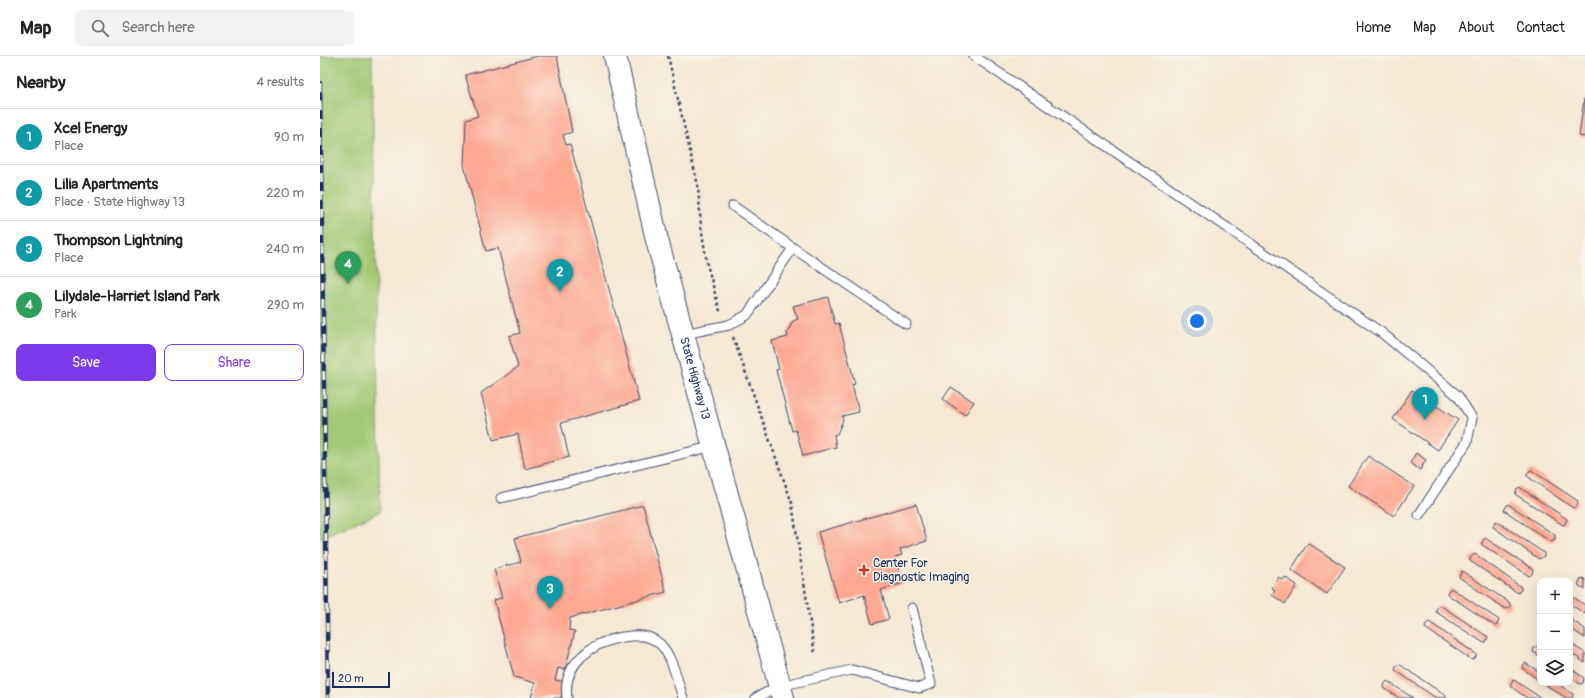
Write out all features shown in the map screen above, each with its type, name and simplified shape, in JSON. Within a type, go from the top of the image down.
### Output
[{"type":"street","name":"State Highway 13","points":[[615,56],[657,240],[781,692]]},
{"type":"lane","points":[[974,56],[1382,333],[1458,396],[1472,418],[1467,442],[1419,515]]},
{"type":"lane","points":[[732,206],[906,324]]},
{"type":"lane","points":[[683,334],[729,325],[747,315],[793,248]]},
{"type":"lane","points":[[501,498],[714,446]]},
{"type":"lane","points":[[756,698],[781,692],[852,670],[919,688],[931,684],[912,608]]},
{"type":"lane","points":[[567,698],[566,691],[571,671],[576,661],[588,650],[613,639],[636,635],[654,639],[662,646],[667,654],[683,698]]},
{"type":"path","points":[[668,56],[698,186],[701,226],[707,264],[718,308],[729,325],[792,503],[815,655]]},
{"type":"green space","points":[[320,56],[372,56],[380,512],[320,538]]},
{"type":"building","points":[[538,56],[557,56],[572,132],[563,135],[566,145],[570,144],[639,401],[561,423],[569,457],[525,469],[518,434],[493,440],[481,393],[518,367],[509,336],[520,333],[498,248],[486,251],[464,165],[466,120],[478,116],[465,75]]},
{"type":"building","points":[[1585,99],[1585,137],[1579,136]]},
{"type":"building","points":[[828,297],[835,324],[839,323],[855,384],[852,385],[859,412],[842,416],[843,420],[837,434],[834,435],[836,447],[803,456],[796,430],[792,431],[776,370],[779,369],[772,341],[788,337],[787,333],[793,321],[798,319],[793,306]]},
{"type":"building","points":[[951,387],[974,402],[965,415],[943,399]]},
{"type":"building","points":[[1412,390],[1458,420],[1438,450],[1393,419]]},
{"type":"building","points":[[1416,453],[1426,460],[1420,470],[1410,463]]},
{"type":"building","points":[[1368,456],[1414,486],[1394,516],[1348,486]]},
{"type":"building","points":[[1531,470],[1578,501],[1577,506],[1573,508],[1527,476],[1527,473]]},
{"type":"building","points":[[1519,487],[1567,519],[1565,524],[1563,525],[1515,494]]},
{"type":"building","name":"Center For Diagnostic Imaging","points":[[916,504],[927,541],[900,549],[902,555],[895,557],[903,583],[881,590],[889,619],[872,624],[864,595],[839,603],[818,532]]},
{"type":"building","points":[[1508,504],[1555,535],[1555,540],[1551,542],[1504,510]]},
{"type":"building","points":[[643,505],[666,592],[570,618],[569,630],[575,631],[565,670],[558,668],[555,680],[565,682],[561,698],[531,698],[535,683],[514,677],[494,600],[502,598],[494,569],[521,562],[515,538]]},
{"type":"building","points":[[1496,521],[1544,553],[1544,556],[1539,559],[1493,527]]},
{"type":"building","points":[[1485,538],[1533,569],[1532,574],[1529,576],[1481,544]]},
{"type":"building","points":[[1308,543],[1345,567],[1327,594],[1291,570]]},
{"type":"building","points":[[1475,554],[1521,587],[1521,590],[1518,593],[1470,561],[1470,558]]},
{"type":"building","points":[[1462,571],[1510,603],[1510,607],[1505,609],[1459,577]]},
{"type":"building","points":[[1279,577],[1283,580],[1285,577],[1297,585],[1285,604],[1272,595],[1275,591],[1272,588]]},
{"type":"building","points":[[1583,578],[1585,580],[1585,590],[1578,585]]},
{"type":"building","points":[[1451,588],[1499,620],[1497,625],[1495,626],[1447,594]]},
{"type":"building","points":[[1573,597],[1585,605],[1585,614],[1573,606]]},
{"type":"building","points":[[1440,605],[1488,637],[1486,642],[1484,643],[1436,612],[1436,609]]},
{"type":"building","points":[[1573,621],[1585,629],[1585,638],[1573,630]]},
{"type":"building","points":[[1429,622],[1476,654],[1476,657],[1472,660],[1425,628],[1426,624]]},
{"type":"building","points":[[1573,645],[1585,653],[1585,663],[1573,654]]},
{"type":"building","points":[[1537,646],[1537,654],[1533,652],[1534,648]]},
{"type":"building","points":[[1525,663],[1537,670],[1537,679],[1522,668]]},
{"type":"building","points":[[1399,664],[1446,696],[1446,698],[1436,698],[1395,670]]},
{"type":"building","points":[[1573,670],[1584,678],[1583,683],[1580,684],[1573,679]]},
{"type":"building","points":[[1514,680],[1541,698],[1527,698],[1510,686]]},
{"type":"building","points":[[1387,681],[1413,698],[1399,698],[1384,688]]},
{"type":"building","points":[[1548,686],[1561,686],[1573,694],[1572,698],[1566,698]]},
{"type":"railway","points":[[320,83],[328,698]]},
{"type":"place","name":"Lilydale-Harriet Island Park","points":[[348,284]]},
{"type":"place","name":"Lilia Apartments","points":[[560,292]]},
{"type":"place","name":"Xcel Energy","points":[[1425,420]]},
{"type":"place","name":"Center For Diagnostic Imaging","points":[[864,570]]},
{"type":"place","name":"Thompson Lightning","points":[[550,609]]}]
